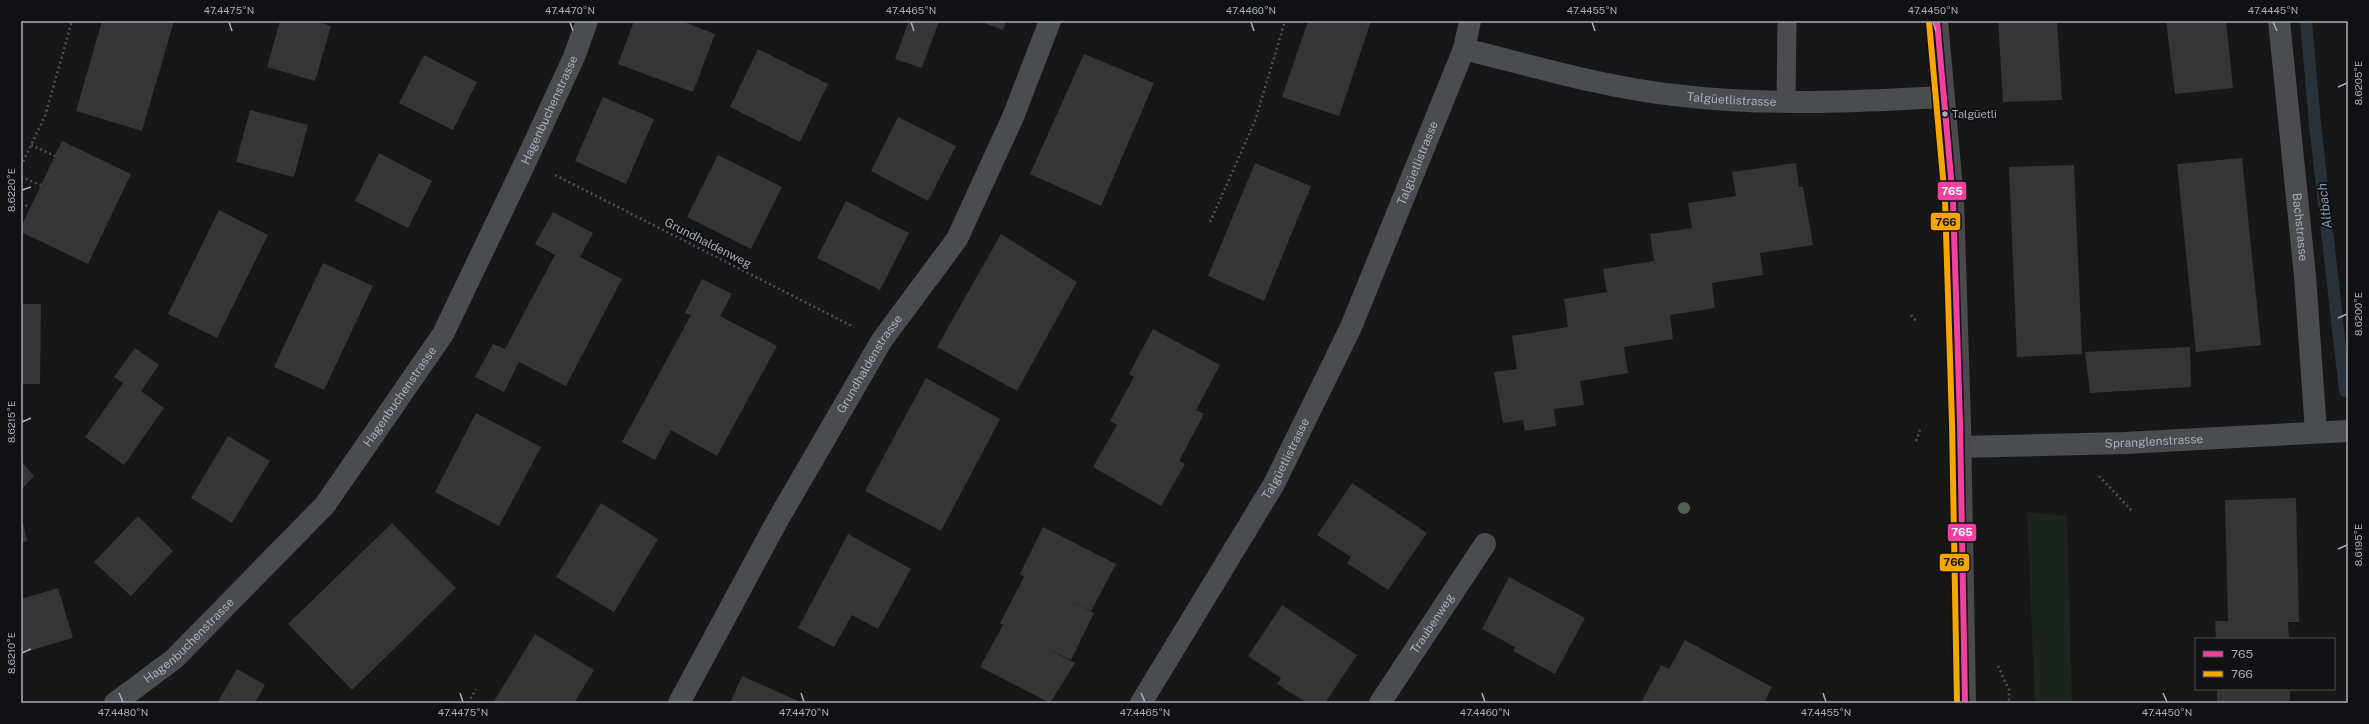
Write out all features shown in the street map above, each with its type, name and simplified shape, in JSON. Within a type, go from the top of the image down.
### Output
[{"type":"main road","points":[[1937,21],[1953,200],[1965,703]]},
{"type":"street","name":"Hagenbuchenstrasse","points":[[119,702],[174,659],[325,506],[443,334],[574,57],[586,21]]},
{"type":"street","name":"Grundhaldenstrasse","points":[[679,703],[776,523],[882,340],[957,239],[1013,117],[1050,21]]},
{"type":"street","points":[[1464,49],[1470,21]]},
{"type":"street","name":"Bachstrasse","points":[[2278,21],[2305,276],[2316,432]]},
{"type":"street","name":"Talgüetlistrasse","points":[[1141,703],[1281,470],[1351,327],[1464,49],[1610,85],[1674,95],[1786,103],[1943,97]]},
{"type":"street","name":"Spranglenstrasse","points":[[1960,447],[2067,445],[2348,431]]},
{"type":"street","name":"Traubenweg","points":[[1380,703],[1485,544]]},
{"type":"lane","points":[[1786,21],[1786,103]]},
{"type":"path","points":[[21,166],[45,116],[72,21]]},
{"type":"path","points":[[1210,222],[1254,121],[1285,21]]},
{"type":"path","points":[[31,145],[55,156]]},
{"type":"path","name":"Grundhaldenweg","points":[[525,163],[566,180],[831,316],[882,340]]},
{"type":"path","points":[[21,177],[41,185]]},
{"type":"path","points":[[21,203],[30,208]]},
{"type":"path","points":[[1911,315],[1916,321]]},
{"type":"path","points":[[1916,441],[1920,430]]},
{"type":"path","points":[[2067,445],[2133,512]]},
{"type":"path","points":[[468,703],[476,689]]},
{"type":"path","points":[[2009,690],[2009,703]]},
{"type":"shaded area","points":[[2027,512],[2067,516],[2072,703],[2035,703]]},
{"type":"building","points":[[102,21],[174,21],[142,131],[76,111]]},
{"type":"building","points":[[280,21],[315,21],[331,26],[315,81],[267,67]]},
{"type":"building","points":[[634,21],[681,21],[715,34],[693,92],[618,64]]},
{"type":"building","points":[[909,21],[939,21],[922,68],[895,59]]},
{"type":"building","points":[[979,21],[1006,21],[1003,30]]},
{"type":"building","points":[[1308,21],[1371,21],[1339,116],[1282,97]]},
{"type":"building","points":[[1998,21],[2057,21],[2062,100],[2003,102]]},
{"type":"building","points":[[2166,21],[2226,21],[2233,88],[2175,94]]},
{"type":"building","points":[[758,49],[828,84],[800,142],[730,107]]},
{"type":"building","points":[[1084,54],[1154,83],[1101,206],[1030,174]]},
{"type":"building","points":[[424,55],[477,82],[453,130],[399,103]]},
{"type":"building","points":[[603,97],[654,119],[626,184],[575,161]]},
{"type":"building","points":[[250,110],[308,125],[294,177],[236,162]]},
{"type":"building","points":[[898,117],[956,146],[928,201],[871,171]]},
{"type":"building","points":[[62,141],[131,174],[88,264],[21,232],[21,227]]},
{"type":"building","points":[[379,153],[432,181],[408,228],[355,201]]},
{"type":"building","points":[[718,155],[782,187],[751,249],[687,217]]},
{"type":"building","points":[[2242,158],[2261,345],[2196,352],[2177,164]]},
{"type":"building","points":[[1255,163],[1311,186],[1264,301],[1208,276]]},
{"type":"building","points":[[1796,163],[1799,187],[1803,187],[1813,245],[1760,253],[1763,275],[1712,283],[1715,308],[1670,315],[1673,339],[1624,347],[1628,373],[1580,381],[1584,405],[1554,409],[1556,426],[1525,431],[1523,420],[1503,423],[1494,372],[1517,369],[1512,336],[1568,327],[1564,299],[1607,292],[1603,269],[1654,261],[1650,234],[1692,228],[1688,203],[1736,196],[1732,172]]},
{"type":"building","points":[[2074,165],[2082,354],[2017,357],[2009,167]]},
{"type":"building","points":[[846,201],[909,233],[880,290],[817,258]]},
{"type":"building","points":[[219,210],[268,235],[217,338],[168,314]]},
{"type":"building","points":[[553,212],[593,233],[580,257],[622,279],[566,386],[519,362],[504,392],[475,377],[493,344],[505,349],[555,255],[535,244]]},
{"type":"building","points":[[1001,234],[1077,282],[1017,391],[937,347]]},
{"type":"building","points":[[323,263],[373,286],[324,390],[274,367]]},
{"type":"building","points":[[702,279],[732,294],[720,316],[777,346],[717,456],[671,430],[655,460],[622,442],[691,315],[685,313]]},
{"type":"building","points":[[21,304],[41,304],[40,384],[21,384]]},
{"type":"building","points":[[1153,329],[1220,365],[1196,410],[1204,414],[1179,461],[1185,464],[1161,506],[1093,467],[1117,425],[1110,421],[1134,377],[1129,374]]},
{"type":"building","points":[[2190,347],[2191,387],[2090,393],[2085,352]]},
{"type":"building","points":[[135,348],[159,365],[141,391],[164,408],[124,465],[85,437],[123,383],[114,377]]},
{"type":"building","points":[[926,378],[1000,419],[941,531],[865,491]]},
{"type":"building","points":[[476,413],[541,447],[499,526],[435,492]]},
{"type":"building","points":[[228,436],[270,461],[232,523],[191,498]]},
{"type":"building","points":[[21,461],[34,476],[21,490]]},
{"type":"building","points":[[1352,483],[1427,533],[1388,590],[1347,563],[1351,557],[1317,535]]},
{"type":"building","points":[[2296,498],[2299,622],[2288,622],[2289,638],[2216,638],[2215,621],[2228,621],[2225,500]]},
{"type":"building","points":[[601,503],[658,539],[614,612],[556,577]]},
{"type":"building","points":[[21,513],[27,541],[21,543]]},
{"type":"building","points":[[138,516],[173,551],[131,596],[94,562]]},
{"type":"building","points":[[392,523],[456,588],[352,690],[288,624]]},
{"type":"building","points":[[1043,527],[1116,564],[1091,611],[1061,596],[1094,613],[1071,660],[1042,646],[1075,663],[1050,703],[980,667],[1003,625],[1000,623],[1024,577],[1020,574]]},
{"type":"building","points":[[848,534],[911,569],[878,629],[852,615],[834,647],[798,628]]},
{"type":"building","points":[[1509,577],[1585,618],[1555,674],[1513,651],[1515,647],[1482,629]]},
{"type":"building","points":[[58,588],[73,638],[21,653],[21,599]]},
{"type":"building","points":[[1282,605],[1357,655],[1325,703],[1307,703],[1277,684],[1281,678],[1248,656]]},
{"type":"building","points":[[535,634],[594,670],[574,703],[493,703]]},
{"type":"building","points":[[1685,640],[1772,687],[1764,703],[1641,703],[1661,665],[1669,669]]},
{"type":"building","points":[[237,669],[265,685],[255,703],[217,703]]},
{"type":"building","points":[[742,676],[803,703],[730,703]]},
{"type":"building","points":[[2217,690],[2290,690],[2290,703],[2217,703]]},
{"type":"waterway","name":"Altbach","points":[[2306,21],[2315,124],[2345,391]]},
{"type":"transit line","name":"765","points":[[1937,21],[1953,200],[1960,423],[1965,703]]},
{"type":"transit line","name":"766","points":[[1929,22],[1945,200],[1952,423],[1957,703]]},
{"type":"place","name":"Talgüetli","points":[[1945,114]]}]
